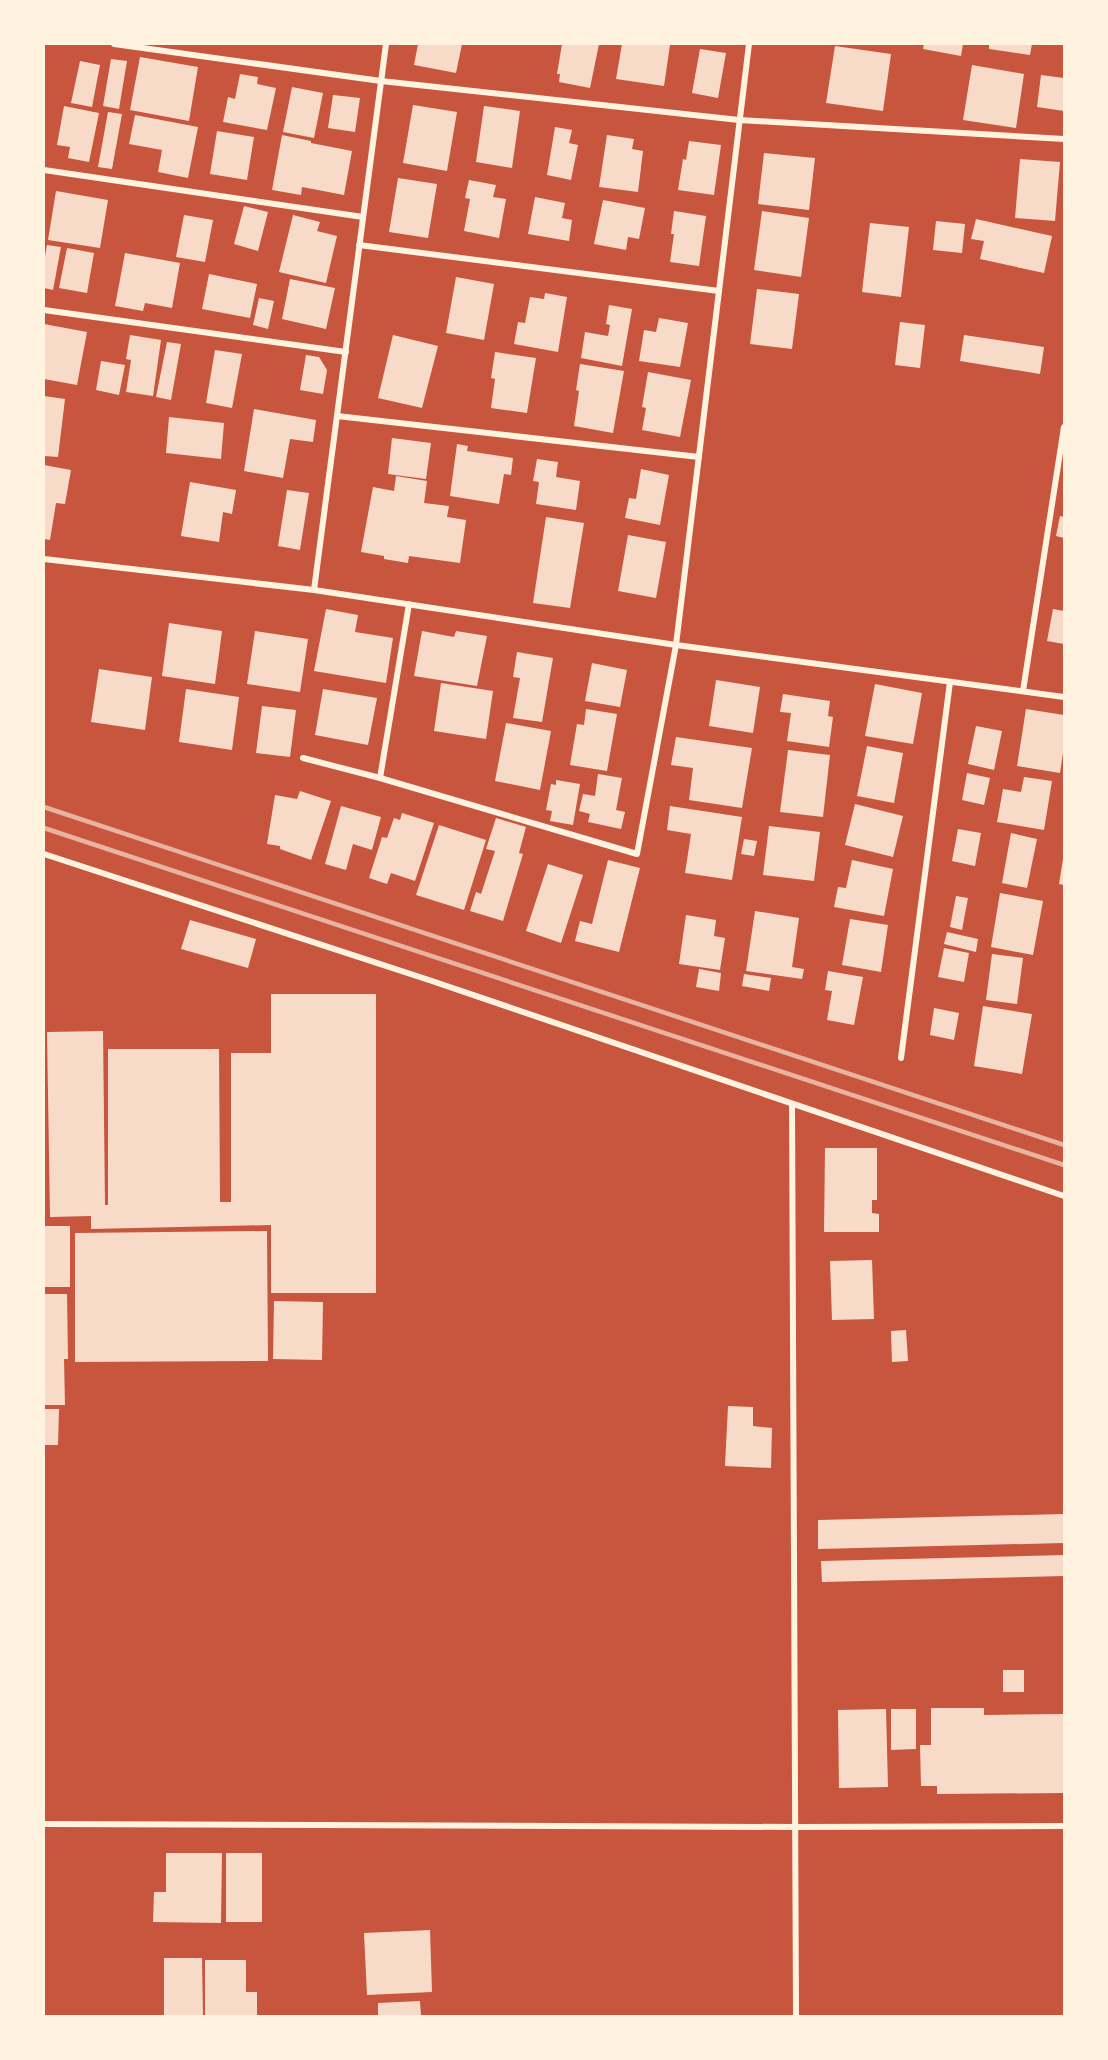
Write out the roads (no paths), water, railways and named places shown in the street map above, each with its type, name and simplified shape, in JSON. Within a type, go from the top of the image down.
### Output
[{"type":"street","points":[[114,44],[381,81],[740,120],[1065,139]]},
{"type":"street","points":[[314,590],[386,44]]},
{"type":"street","points":[[303,758],[380,778],[638,854],[676,645],[749,44]]},
{"type":"street","points":[[44,170],[363,217]]},
{"type":"street","points":[[359,245],[719,291]]},
{"type":"street","points":[[44,310],[346,352]]},
{"type":"street","points":[[337,416],[699,457]]},
{"type":"street","points":[[1023,691],[1065,427]]},
{"type":"street","points":[[44,558],[314,590],[676,645],[1065,697]]},
{"type":"street","points":[[380,778],[409,604]]},
{"type":"street","points":[[901,1058],[950,682]]},
{"type":"street","points":[[44,854],[432,981],[1065,1196]]},
{"type":"street","points":[[792,1104],[796,2016]]},
{"type":"street","points":[[44,1824],[1065,1826]]},
{"type":"railway","points":[[44,807],[1064,1145]]},
{"type":"railway","points":[[44,828],[1064,1165]]}]
